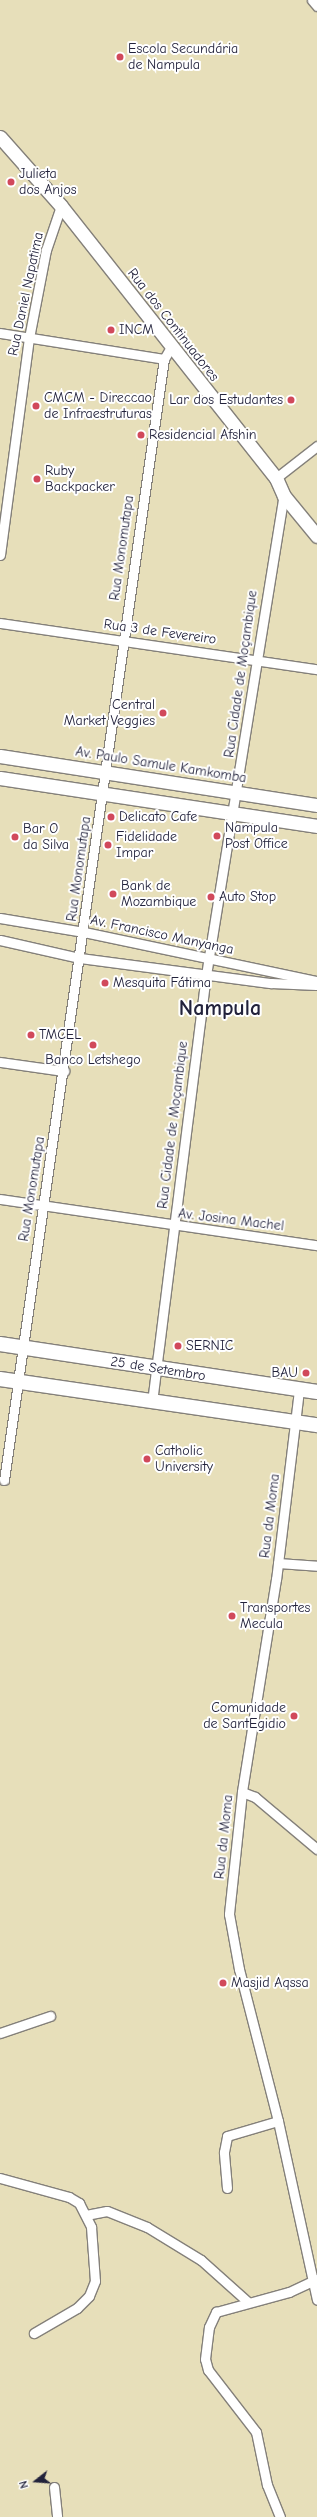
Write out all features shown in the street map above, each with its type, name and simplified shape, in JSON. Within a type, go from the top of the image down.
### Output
[{"type":"main road","name":"Rua dos Continuadores","points":[[0,137],[61,206],[170,347],[276,478],[284,496],[317,536]]},
{"type":"main road","name":"Av. Paulo Samule Kamkomba","points":[[0,756],[317,804]]},
{"type":"main road","points":[[0,778],[317,826]]},
{"type":"main road","name":"25 de Setembro","points":[[0,1344],[156,1369],[317,1392]]},
{"type":"main road","points":[[0,1379],[317,1425]]},
{"type":"street","points":[[312,0],[317,6]]},
{"type":"street","name":"Rua Daniel Napatima","points":[[0,555],[29,338],[46,250],[61,206]]},
{"type":"street","points":[[0,333],[164,359]]},
{"type":"street","name":"Rua Monomutapa","points":[[4,1480],[43,1205],[108,772],[123,642],[164,359],[170,347]]},
{"type":"street","points":[[276,478],[317,446]]},
{"type":"street","name":"Rua Cidade de Moçambique","points":[[152,1402],[206,975],[238,793],[257,659],[284,496]]},
{"type":"street","name":"Rua 3 de Fevereiro","points":[[0,623],[123,642],[257,659],[317,669]]},
{"type":"street","name":"Av. Francisco Manyanga","points":[[0,918],[84,932],[209,960],[317,981]]},
{"type":"street","name":"Av. Francisco Manyanga","points":[[0,940],[80,958],[206,975],[317,985]]},
{"type":"street","points":[[0,1062],[64,1071]]},
{"type":"street","name":"Av. Josina Machel","points":[[0,1199],[174,1227],[317,1245]]},
{"type":"street","name":"Rua da Moma","points":[[299,1390],[278,1563],[242,1792],[229,1914],[239,1969],[278,2121],[315,2280],[317,2300]]},
{"type":"street","points":[[278,1563],[317,1566]]},
{"type":"street","points":[[242,1792],[255,1797],[317,1849]]},
{"type":"street","points":[[0,2033],[50,2016]]},
{"type":"street","points":[[227,2188],[224,2152],[227,2136],[278,2121]]},
{"type":"street","points":[[0,2178],[69,2197],[79,2203],[86,2214],[91,2227],[95,2281],[89,2296],[76,2308],[34,2333]]},
{"type":"street","points":[[86,2214],[107,2211],[147,2226],[201,2260],[248,2302]]},
{"type":"street","points":[[280,2517],[267,2485],[256,2432],[208,2370],[205,2359],[211,2318],[216,2312],[289,2292],[315,2280]]},
{"type":"street","points":[[54,2488],[56,2517]]},
{"type":"place","name":"Escola Secundária de Nampula","points":[[120,57]]},
{"type":"place","name":"Julieta dos Anjos","points":[[11,182]]},
{"type":"place","name":"INCM","points":[[111,330]]},
{"type":"place","name":"Lar dos Estudantes","points":[[291,400]]},
{"type":"place","name":"CMCM - Direccao de Infraestruturas","points":[[36,406]]},
{"type":"place","name":"Residencial Afshin","points":[[141,435]]},
{"type":"place","name":"Ruby Backpacker","points":[[37,479]]},
{"type":"place","name":"Central Market Veggies","points":[[163,713]]},
{"type":"place","name":"Delicato Cafe","points":[[111,817]]},
{"type":"place","name":"Nampula Post Office","points":[[217,836]]},
{"type":"place","name":"Bar O da Silva","points":[[15,837]]},
{"type":"place","name":"Fidelidade Impar","points":[[108,845]]},
{"type":"place","name":"Bank de Mozambique","points":[[113,894]]},
{"type":"place","name":"Auto Stop","points":[[211,897]]},
{"type":"place","name":"Mesquita Fátima","points":[[105,983]]},
{"type":"place","name":"TMCEL","points":[[31,1035]]},
{"type":"place","name":"Banco Letshego","points":[[93,1045]]},
{"type":"place","name":"SERNIC","points":[[178,1346]]},
{"type":"place","name":"BAU","points":[[306,1373]]},
{"type":"place","name":"Catholic University","points":[[147,1459]]},
{"type":"place","name":"Transportes Mecula","points":[[232,1616]]},
{"type":"place","name":"Comunidade de SantEgidio","points":[[294,1716]]},
{"type":"place","name":"Masjid Aqssa","points":[[223,1983]]},
{"type":"district","name":"Nampula","points":[[220,1009]]}]
